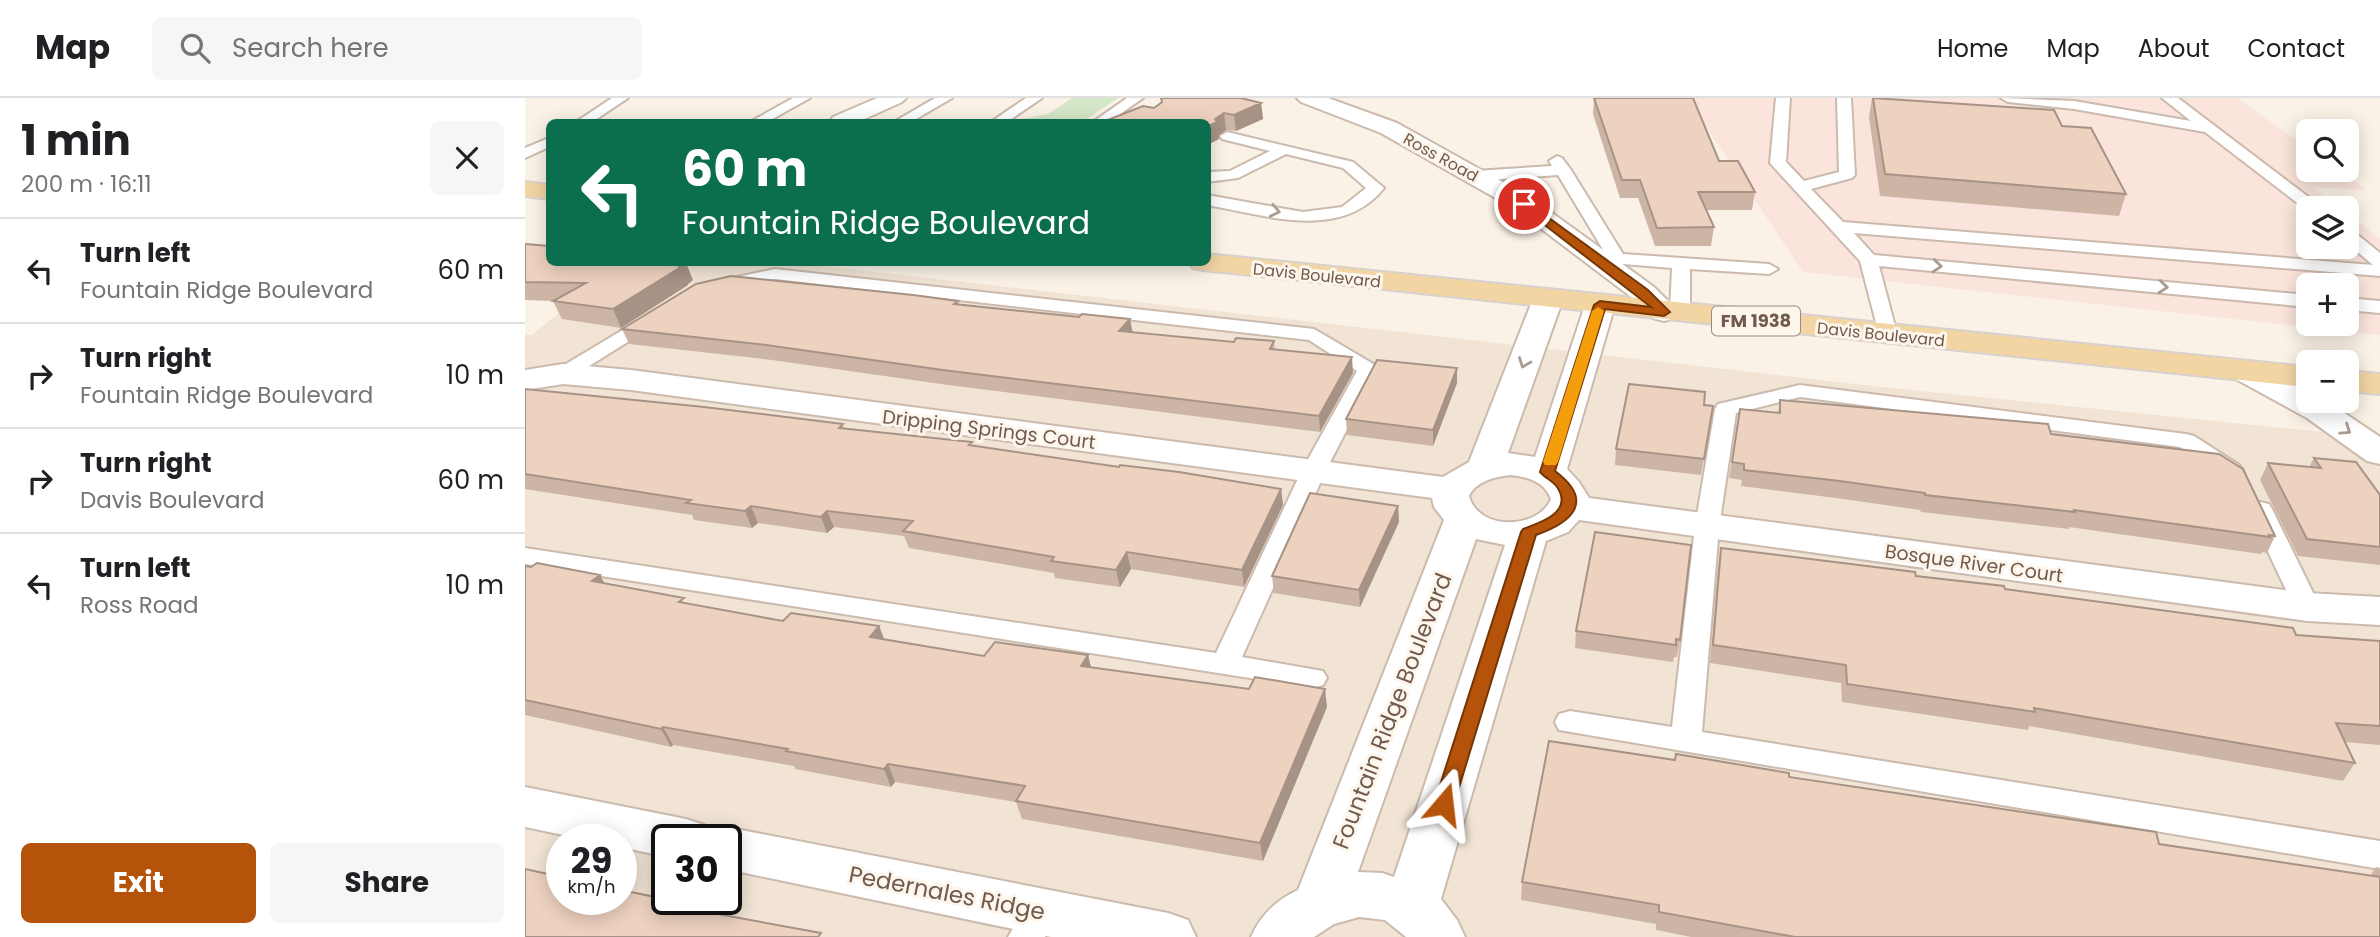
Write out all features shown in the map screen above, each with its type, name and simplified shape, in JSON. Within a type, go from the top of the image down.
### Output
[{"type":"main road","points":[[525,189],[546,192]]},
{"type":"main road","name":"Davis Boulevard","points":[[1211,263],[1672,313],[2296,376]]},
{"type":"main road","points":[[2359,382],[2380,384]]},
{"type":"street","points":[[848,119],[895,98]]},
{"type":"street","name":"Ross Road","points":[[1308,98],[1389,128],[1524,204],[1672,313]]},
{"type":"street","points":[[1485,467],[1548,299]]},
{"type":"street","points":[[1548,472],[1600,305]]},
{"type":"street","points":[[2245,371],[2319,411],[2380,453]]},
{"type":"street","name":"Dripping Springs Court","points":[[525,380],[563,374],[631,380],[1314,470],[1458,505]]},
{"type":"street","points":[[1510,464],[1548,472],[1564,484],[1570,499],[1569,507],[1555,523],[1529,532],[1494,532],[1458,505],[1464,476],[1485,467],[1510,464]]},
{"type":"street","name":"Fountain Ridge Boulevard","points":[[1320,903],[1458,505]]},
{"type":"street","name":"Bosque River Court","points":[[1569,507],[2307,607],[2380,611]]},
{"type":"street","points":[[1279,937],[1303,912],[1339,896],[1377,895],[1424,923],[1529,532]]},
{"type":"street","points":[[525,807],[651,833]]},
{"type":"street","name":"Pedernales Ridge","points":[[742,852],[1034,925],[1168,937]]},
{"type":"lane","points":[[588,119],[621,98]]},
{"type":"lane","points":[[763,119],[803,98]]},
{"type":"lane","points":[[906,119],[945,98]]},
{"type":"lane","points":[[1003,119],[1035,98]]},
{"type":"lane","points":[[1105,119],[1136,98]]},
{"type":"lane","points":[[1783,98],[1778,163],[1869,260],[1887,334]]},
{"type":"lane","points":[[1801,187],[1847,175],[1844,98]]},
{"type":"lane","points":[[2008,98],[2074,105],[2211,129]]},
{"type":"lane","points":[[2169,98],[2299,196]]},
{"type":"lane","points":[[898,119],[930,106]]},
{"type":"lane","points":[[1120,109],[1143,115]]},
{"type":"lane","points":[[525,135],[546,136]]},
{"type":"lane","points":[[1211,201],[1303,217],[1347,211],[1376,188],[1348,165],[1227,135]]},
{"type":"lane","points":[[525,153],[546,143]]},
{"type":"lane","points":[[1211,177],[1233,175],[1285,149]]},
{"type":"lane","points":[[1475,176],[1560,166],[1617,259],[1769,269]]},
{"type":"lane","points":[[1837,227],[2380,271]]},
{"type":"lane","points":[[1560,230],[1598,228]]},
{"type":"lane","points":[[2359,245],[2380,262]]},
{"type":"lane","points":[[1869,260],[2296,299]]},
{"type":"lane","points":[[1672,313],[1681,265]]},
{"type":"lane","points":[[708,289],[775,274],[1314,335],[1369,369],[1314,470],[1224,664]]},
{"type":"lane","points":[[563,374],[673,305]]},
{"type":"lane","points":[[2359,305],[2380,307]]},
{"type":"lane","points":[[1686,741],[1707,527],[1726,409],[1800,391],[2186,441],[2249,486],[2307,607]]},
{"type":"lane","points":[[525,556],[1313,678]]},
{"type":"lane","points":[[1570,722],[2380,855]]},
{"type":"shaded area","points":[[1687,98],[2237,98],[2296,140],[2296,182],[2356,182],[2367,190],[2313,187],[2325,196],[2296,196],[2296,259],[2359,259],[2359,222],[2380,239],[2380,335],[2359,333],[2359,273],[2296,273],[2296,326],[1803,272]]},
{"type":"shaded area","points":[[615,266],[822,266],[1882,387],[2380,438],[2380,937],[525,937],[525,335],[532,335]]},
{"type":"green space","points":[[1072,98],[1118,98],[1086,119],[1021,119],[1048,114]]},
{"type":"building","points":[[1161,98],[1241,98],[1261,103],[1234,115],[1224,113],[1211,125],[1211,119],[1110,119],[1143,106],[1154,108],[1162,102]]},
{"type":"building","points":[[1594,98],[1693,98],[1719,161],[1738,161],[1755,192],[1698,192],[1714,227],[1657,228],[1640,180],[1622,180]]},
{"type":"building","points":[[1873,98],[2054,110],[2062,126],[2091,128],[2126,194],[1885,174]]},
{"type":"building","points":[[525,244],[546,246],[546,266],[681,267],[613,309],[553,301],[586,283],[525,282]]},
{"type":"building","points":[[731,276],[958,301],[954,304],[1079,317],[1082,314],[1130,319],[1119,331],[1234,342],[1236,338],[1274,341],[1270,349],[1352,357],[1319,416],[622,329],[696,284]]},
{"type":"building","points":[[1377,360],[1457,368],[1433,430],[1346,419]]},
{"type":"building","points":[[1629,384],[1705,392],[1704,405],[1713,406],[1704,459],[1616,449]]},
{"type":"building","points":[[525,389],[843,424],[839,428],[972,442],[969,445],[1119,467],[1179,472],[1281,489],[1242,570],[1127,552],[1116,570],[1051,561],[1054,557],[903,531],[913,521],[827,511],[821,517],[751,506],[745,511],[525,474]]},
{"type":"building","points":[[1780,400],[2048,424],[2051,434],[2219,454],[2243,469],[2275,536],[2074,510],[2075,512],[1925,495],[1840,481],[1744,470],[1744,464],[1732,462],[1740,409],[1780,413]]},
{"type":"building","points":[[2314,458],[2356,462],[2380,495],[2380,547],[2307,539],[2268,463],[2321,468]]},
{"type":"building","points":[[1310,493],[1398,506],[1359,590],[1272,576]]},
{"type":"building","points":[[1595,532],[1691,545],[1680,640],[1676,639],[1676,645],[1576,631]]},
{"type":"building","points":[[1721,548],[1915,572],[1916,576],[2004,586],[2005,589],[2293,628],[2296,635],[2380,641],[2380,726],[2336,723],[2355,763],[2034,708],[2035,712],[1847,684],[1846,665],[1713,645]]},
{"type":"building","points":[[537,563],[600,575],[592,581],[684,598],[679,602],[783,621],[791,613],[879,626],[870,637],[984,656],[995,642],[1088,655],[1081,666],[1249,689],[1255,677],[1325,689],[1260,843],[1016,801],[1025,786],[888,764],[884,769],[786,751],[788,749],[663,727],[661,729],[525,700],[525,566],[531,567]]},
{"type":"building","points":[[1549,741],[1675,760],[1676,754],[1789,773],[1789,777],[2156,832],[2159,844],[2380,877],[2380,937],[1795,937],[1659,912],[1659,905],[1522,882]]},
{"type":"building","points":[[525,869],[546,874],[546,915],[637,915],[637,893],[651,896],[651,915],[723,915],[821,933],[818,937],[525,937]]},
{"type":"slow traffic","points":[[1551,462],[1598,311]]},
{"type":"route","points":[[1444,804],[1529,532],[1555,523],[1564,516],[1569,507],[1570,499],[1564,484],[1548,472],[1600,305],[1664,312],[1644,293],[1524,204]]}]
